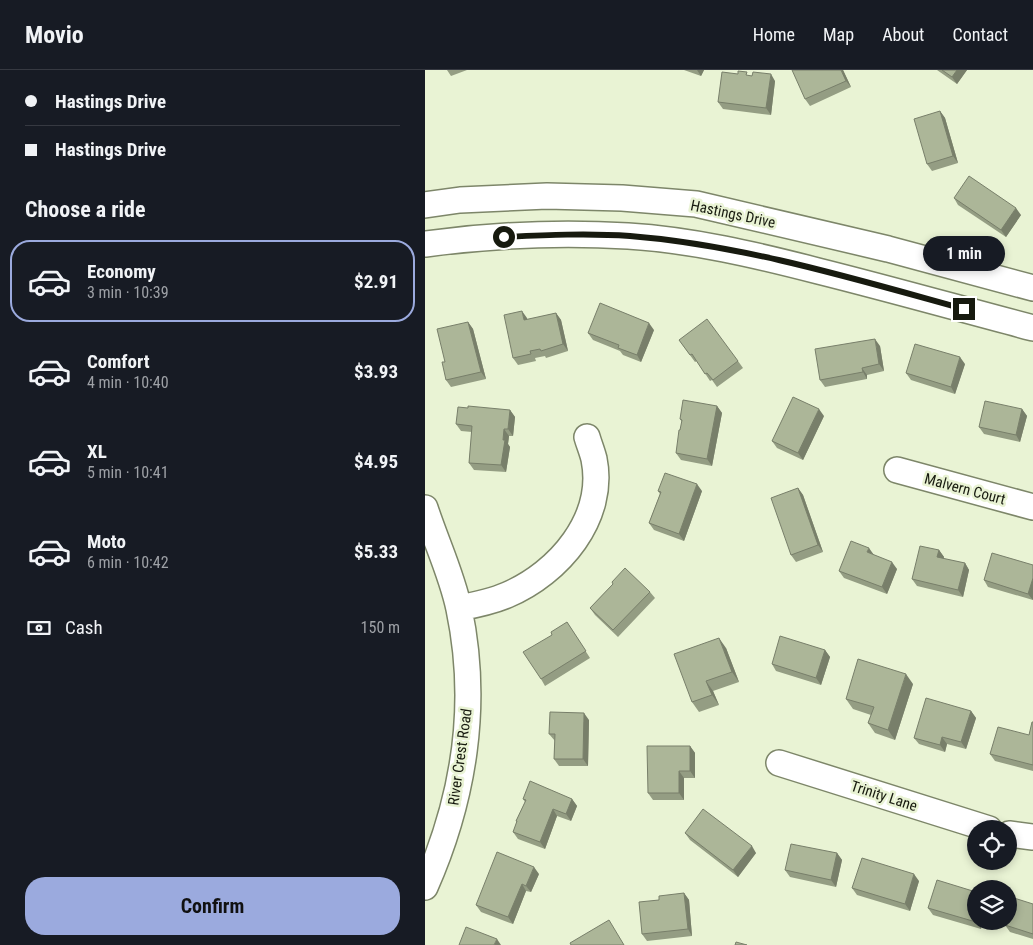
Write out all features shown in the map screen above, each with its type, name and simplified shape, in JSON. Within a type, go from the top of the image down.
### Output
[{"type":"street","name":"Hastings Drive","points":[[425,205],[460,200],[547,196],[622,198],[696,204],[887,249],[1033,288]]},
{"type":"street","points":[[425,244],[469,238],[558,235],[629,236],[697,244],[751,254],[1033,328]]},
{"type":"street","points":[[459,608],[487,603],[508,595],[528,584],[551,568],[573,543],[585,524],[593,503],[596,481],[594,458],[587,437]]},
{"type":"street","name":"Malvern Court","points":[[897,470],[1033,508]]},
{"type":"street","name":"River Crest Road","points":[[425,508],[459,608],[467,654],[469,695],[461,777],[452,814],[437,859],[425,887]]},
{"type":"street","name":"Trinity Lane","points":[[779,762],[967,822]]},
{"type":"street","points":[[1017,835],[1033,837]]},
{"type":"building","points":[[792,70],[841,70],[846,81],[805,99]]},
{"type":"building","points":[[942,70],[957,70],[952,77]]},
{"type":"building","points":[[738,71],[747,72],[746,75],[752,76],[753,72],[771,74],[766,108],[718,102],[722,72],[738,74]]},
{"type":"building","points":[[940,111],[953,156],[927,164],[914,119]]},
{"type":"building","points":[[969,176],[1016,208],[1001,230],[954,198]]},
{"type":"building","points":[[600,303],[649,323],[637,355],[618,348],[619,345],[588,333]]},
{"type":"building","points":[[522,311],[524,320],[556,313],[563,344],[541,351],[540,349],[530,351],[531,354],[513,358],[504,315]]},
{"type":"building","points":[[707,319],[738,361],[713,380],[707,373],[705,374],[692,354],[690,355],[679,340]]},
{"type":"building","points":[[468,322],[481,372],[446,380],[442,362],[445,362],[437,329]]},
{"type":"building","points":[[875,339],[879,364],[862,368],[863,372],[820,380],[815,349]]},
{"type":"building","points":[[915,344],[960,357],[951,387],[906,373]]},
{"type":"building","points":[[793,397],[819,409],[798,453],[772,441]]},
{"type":"building","points":[[683,400],[717,406],[707,459],[676,453],[682,420],[680,419]]},
{"type":"building","points":[[985,401],[1022,409],[1016,435],[979,427]]},
{"type":"building","points":[[468,406],[510,410],[508,429],[504,429],[503,440],[505,440],[501,465],[469,463],[472,426],[456,424],[458,407],[468,408]]},
{"type":"building","points":[[665,473],[697,484],[679,534],[649,523],[661,492],[658,491]]},
{"type":"building","points":[[798,488],[818,545],[791,555],[771,498]]},
{"type":"building","points":[[851,541],[869,548],[867,552],[892,562],[882,587],[839,571]]},
{"type":"building","points":[[920,546],[939,550],[937,557],[965,563],[958,590],[912,579]]},
{"type":"building","points":[[992,553],[1033,565],[1033,578],[1028,594],[984,580]]},
{"type":"building","points":[[625,568],[650,592],[613,630],[590,608],[613,584],[612,582]]},
{"type":"building","points":[[567,622],[586,651],[541,679],[523,652],[552,635],[551,632]]},
{"type":"building","points":[[780,636],[825,650],[816,678],[772,664]]},
{"type":"building","points":[[719,638],[732,672],[706,681],[712,695],[692,702],[674,654]]},
{"type":"building","points":[[858,659],[906,674],[888,730],[868,723],[874,707],[846,699]]},
{"type":"building","points":[[926,698],[971,711],[961,742],[942,737],[940,745],[914,738]]},
{"type":"building","points":[[550,712],[584,713],[583,759],[554,759],[555,734],[549,734]]},
{"type":"building","points":[[1032,722],[1033,765],[990,754],[998,727],[1029,735]]},
{"type":"building","points":[[647,746],[690,746],[690,771],[679,771],[679,793],[648,793]]},
{"type":"building","points":[[530,781],[572,799],[566,814],[553,809],[540,842],[513,832],[526,800],[523,799]]},
{"type":"building","points":[[703,809],[752,846],[733,870],[685,833]]},
{"type":"building","points":[[791,844],[837,853],[831,880],[785,870]]},
{"type":"building","points":[[497,852],[534,867],[526,886],[522,884],[508,917],[476,905]]},
{"type":"building","points":[[862,858],[914,874],[905,904],[852,888]]},
{"type":"building","points":[[937,880],[967,889],[967,919],[928,908]]},
{"type":"building","points":[[684,893],[688,929],[642,934],[639,902],[659,900],[659,896]]},
{"type":"building","points":[[1017,899],[1033,904],[1033,934],[1017,929]]},
{"type":"building","points":[[609,920],[624,945],[571,945],[570,943]]},
{"type":"building","points":[[466,927],[497,939],[494,945],[459,945]]},
{"type":"building","points":[[736,942],[747,945],[735,945]]},
{"type":"route","points":[[504,237],[558,235],[629,236],[697,244],[751,254],[964,309]]}]
